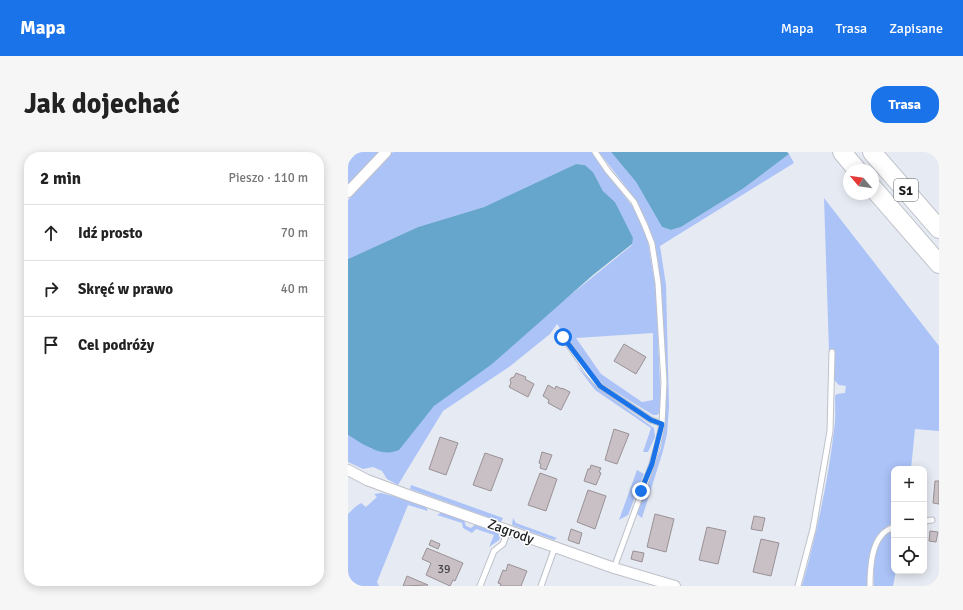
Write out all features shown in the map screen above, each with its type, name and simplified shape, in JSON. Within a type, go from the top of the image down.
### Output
[{"type":"highway","points":[[842,152],[853,164]]},
{"type":"highway","name":"S1","points":[[872,152],[939,229]]},
{"type":"highway","name":"S1","points":[[879,195],[939,264]]},
{"type":"street","points":[[348,192],[386,152]]},
{"type":"street","name":"Zagrody","points":[[348,470],[367,480],[405,494],[614,568],[675,586]]},
{"type":"lane","points":[[595,152],[608,171],[634,202],[652,244],[658,283],[664,382],[662,424],[652,464],[614,568]]},
{"type":"lane","points":[[563,337],[600,386],[651,420],[662,424]]},
{"type":"lane","points":[[798,586],[813,529],[830,430],[832,352]]},
{"type":"lane","points":[[927,521],[932,520]]},
{"type":"lane","points":[[870,586],[870,574],[877,540],[882,534],[891,529]]},
{"type":"lane","points":[[480,586],[494,551],[503,544],[508,530]]},
{"type":"lane","points":[[541,586],[555,547]]},
{"type":"shaded area","points":[[357,152],[380,152],[348,186],[348,163]]},
{"type":"shaded area","points":[[393,152],[594,152],[604,170],[633,207],[647,236],[656,290],[660,412],[657,415],[653,415],[603,384],[593,374],[557,324],[550,334],[509,367],[443,411],[398,485],[387,479],[382,471],[373,467],[363,469],[348,462],[348,435],[372,449],[417,426],[434,406],[632,245],[615,202],[603,191],[593,172],[585,165],[576,164],[484,207],[418,227],[348,259],[348,200]],"holes":[[[653,333],[653,400],[642,402],[601,374],[576,338]]]},
{"type":"shaded area","points":[[599,152],[611,152],[636,182],[662,227],[671,230],[681,227],[744,188],[789,154],[794,163],[660,246],[666,285],[669,407],[667,434],[663,451],[642,518],[637,514],[661,448],[666,406],[666,364],[658,260],[647,222],[629,191]]},
{"type":"shaded area","points":[[611,152],[787,152],[789,154],[744,188],[681,227],[671,230],[662,227],[636,182]]},
{"type":"shaded area","points":[[576,164],[585,165],[593,172],[603,191],[615,202],[633,238],[632,244],[593,275],[492,364],[434,406],[399,450],[386,452],[372,449],[348,435],[348,259],[418,227],[484,207]]},
{"type":"shaded area","points":[[824,198],[939,346],[939,431],[915,429],[911,466],[891,466],[891,524],[885,527],[874,541],[869,559],[867,586],[802,586],[817,528],[825,489],[835,422],[835,396],[837,394],[845,393],[846,386],[839,385],[834,380],[834,351],[829,351]]},
{"type":"shaded area","points":[[576,365],[599,389],[654,428],[655,437],[648,452],[643,452],[651,428],[595,390]]},
{"type":"shaded area","points":[[637,470],[644,474],[628,515],[619,520]]},
{"type":"shaded area","points":[[411,485],[503,518],[501,522],[410,489]]},
{"type":"shaded area","points":[[381,493],[405,499],[426,507],[428,511],[408,505],[377,582],[379,586],[348,586],[348,514],[361,503],[366,507],[377,497],[374,494]]},
{"type":"shaded area","points":[[442,512],[464,520],[466,526],[471,528],[476,524],[499,532],[501,535],[499,540],[489,547],[494,535],[476,529],[472,533],[463,528],[462,523],[437,515]]},
{"type":"shaded area","points":[[513,518],[516,523],[557,538],[554,540],[512,525]]},
{"type":"shaded area","points":[[891,532],[891,574],[895,574],[893,586],[874,586],[876,554],[878,547],[887,534]]},
{"type":"building","points":[[624,344],[646,357],[636,374],[614,361]]},
{"type":"building","points":[[516,373],[526,377],[525,379],[534,384],[528,397],[509,387],[511,378],[514,377]]},
{"type":"building","points":[[548,385],[555,389],[556,386],[570,392],[561,410],[548,403],[549,400],[543,396]]},
{"type":"building","points":[[614,429],[629,434],[617,464],[605,460]]},
{"type":"building","points":[[440,437],[458,443],[446,475],[429,469]]},
{"type":"building","points":[[542,452],[552,455],[546,470],[540,468],[541,464],[539,463]]},
{"type":"building","points":[[485,453],[503,459],[491,491],[473,485]]},
{"type":"building","points":[[591,465],[601,468],[599,472],[601,473],[596,485],[584,481]]},
{"type":"building","points":[[540,473],[557,479],[546,511],[528,505]]},
{"type":"building","points":[[935,481],[939,481],[939,504],[933,503]]},
{"type":"building","points":[[588,490],[606,496],[595,529],[577,522]]},
{"type":"building","points":[[655,514],[674,519],[666,552],[647,547]]},
{"type":"building","points":[[754,516],[765,518],[762,531],[751,529]]},
{"type":"building","points":[[707,527],[726,531],[718,564],[699,560]]},
{"type":"building","points":[[571,529],[582,533],[579,544],[568,540]]},
{"type":"building","points":[[930,531],[938,532],[936,542],[929,541]]},
{"type":"building","points":[[761,539],[779,543],[771,576],[753,572]]},
{"type":"building","points":[[431,540],[440,544],[438,549],[429,545]]},
{"type":"building","points":[[427,548],[463,563],[455,581],[453,580],[450,586],[426,575],[431,563],[422,559]]},
{"type":"building","points":[[633,551],[644,553],[642,562],[631,559]]},
{"type":"building","points":[[508,564],[527,571],[521,586],[500,586],[501,584],[498,583],[503,570],[506,571]]},
{"type":"building","points":[[407,576],[428,585],[403,586]]},
{"type":"route","points":[[563,337],[590,375],[600,386],[651,420],[662,424],[652,464],[641,491]]}]
